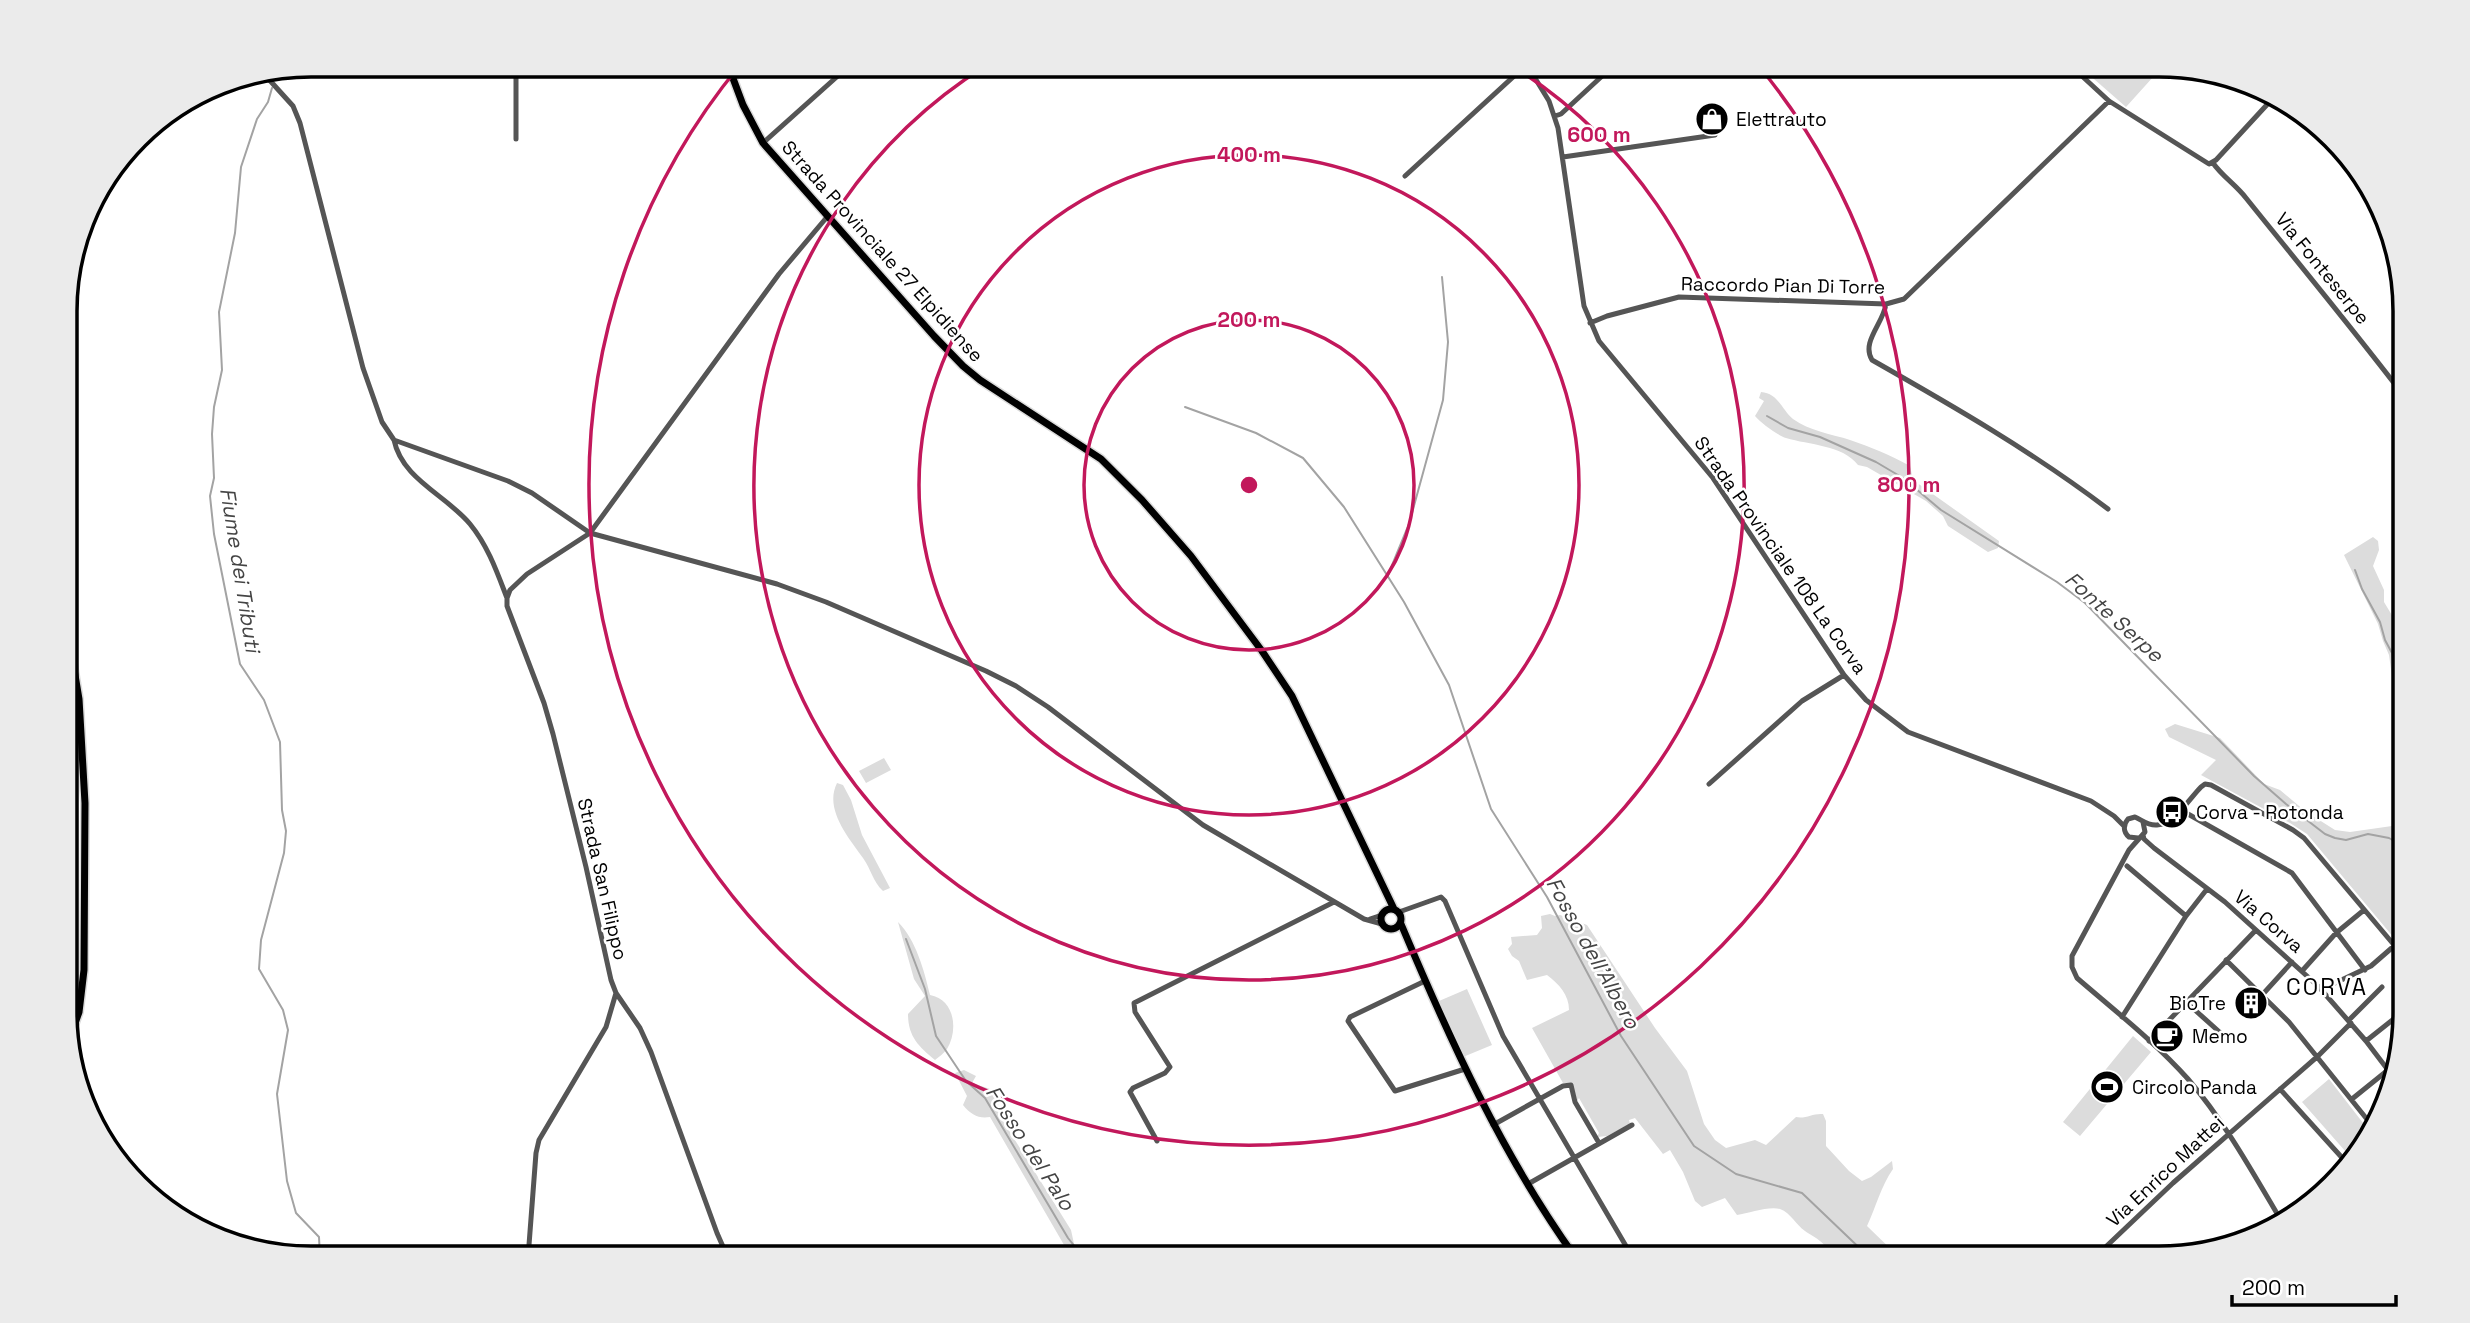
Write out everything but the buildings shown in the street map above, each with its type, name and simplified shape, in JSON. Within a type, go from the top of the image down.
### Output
[{"type":"main road","name":"Strada Provinciale 27 Elpidiense","points":[[733,78],[743,105],[763,143],[898,298],[963,366],[980,380],[1101,459],[1191,556],[1292,696],[1389,898],[1391,930],[1398,933],[1409,946]]},
{"type":"main road","points":[[77,690],[82,742],[85,951],[77,1017]]},
{"type":"main road","name":"Strada Provinciale 27 Elpidiense","points":[[1392,916],[1409,946],[1493,1125],[1568,1245]]},
{"type":"street","points":[[1405,176],[1513,77]]},
{"type":"street","name":"Strada Provinciale 108 La Corva","points":[[1534,77],[1555,116],[1584,306],[1590,323],[1608,353],[1713,478],[1844,675],[1866,700],[1908,732],[2091,801],[2114,816],[2124,827]]},
{"type":"street","points":[[1555,116],[1561,114],[1601,77]]},
{"type":"street","name":"Via Fonteserpe","points":[[2083,77],[2109,101],[2204,162],[2213,163],[2244,194],[2393,383]]},
{"type":"street","points":[[516,78],[516,139]]},
{"type":"street","points":[[763,143],[836,78]]},
{"type":"street","name":"Strada San Filippo","points":[[271,80],[293,106],[300,123],[363,368],[382,422],[394,440],[404,465],[464,518],[477,533],[491,558],[507,598],[507,606],[553,734],[607,965],[616,993],[640,1028],[651,1052],[723,1246]]},
{"type":"street","name":"Raccordo Pian Di Torre","points":[[1590,323],[1679,296],[1886,304],[1904,299],[2109,101]]},
{"type":"street","points":[[2213,163],[2267,103]]},
{"type":"street","points":[[1563,157],[1715,135]]},
{"type":"street","points":[[507,598],[510,590],[527,574],[590,533],[779,274],[827,217]]},
{"type":"street","points":[[1886,304],[1880,326],[1869,340],[1868,349],[1872,360],[1987,426],[2064,476],[2108,509]]},
{"type":"street","points":[[394,440],[508,481],[532,493],[590,533],[777,584],[826,602],[986,671],[1048,707],[1203,825],[1364,919],[1392,916],[1438,897],[1445,901],[1503,1036],[1625,1245]]},
{"type":"street","points":[[1709,784],[1802,701],[1844,675]]},
{"type":"street","points":[[2129,850],[2129,837],[2124,827],[2128,819],[2138,818],[2143,822],[2163,824],[2201,787],[2205,784],[2211,785],[2293,830],[2313,848],[2393,945]]},
{"type":"street","points":[[2186,801],[2184,807],[2188,814],[2292,873],[2365,970]]},
{"type":"street","points":[[2129,837],[2167,826],[2175,818],[2188,814]]},
{"type":"street","name":"Strada Provinciale 108 La Corva","points":[[2114,816],[2128,819]]},
{"type":"street","points":[[2143,822],[2142,835],[2129,850],[2072,956],[2072,967],[2077,978],[2149,1041],[2190,1082],[2228,1133],[2277,1214]]},
{"type":"street","name":"Via Corva","points":[[2142,835],[2327,994],[2386,1067]]},
{"type":"street","points":[[2127,866],[2186,916]]},
{"type":"street","points":[[2122,1017],[2186,916],[2207,889]]},
{"type":"street","points":[[1157,1141],[1129,1092],[1165,1073],[1169,1064],[1135,1012],[1134,1003],[1334,902]]},
{"type":"street","points":[[2302,971],[2336,933],[2364,910]]},
{"type":"street","points":[[2149,1041],[2255,931]]},
{"type":"street","points":[[2327,994],[2333,984],[2379,962],[2393,947]]},
{"type":"street","points":[[2226,960],[2263,995],[2318,1056],[2367,1119]]},
{"type":"street","points":[[2263,995],[2292,962]]},
{"type":"street","points":[[1425,981],[1350,1017],[1348,1021],[1395,1091],[1465,1069]]},
{"type":"street","points":[[2318,986],[2325,982],[2333,984]]},
{"type":"street","name":"Via Enrico Mattei","points":[[2108,1245],[2228,1133],[2318,1056],[2382,987]]},
{"type":"street","points":[[529,1246],[537,1146],[606,1027],[616,993]]},
{"type":"street","points":[[2186,1002],[2225,1037]]},
{"type":"street","points":[[2366,1041],[2392,1020]]},
{"type":"street","points":[[2352,1099],[2384,1076]]},
{"type":"street","points":[[1493,1125],[1563,1086],[1571,1085],[1575,1102],[1599,1143]]},
{"type":"street","points":[[2280,1088],[2342,1157]]},
{"type":"street","points":[[1528,1184],[1632,1125]]},
{"type":"shaded area","points":[[2092,77],[2153,77],[2126,107]]},
{"type":"shaded area","points":[[1761,392],[1772,395],[1793,419],[1806,426],[1865,445],[1910,466],[1913,480],[1999,541],[1998,548],[1988,552],[1948,526],[1943,516],[1926,501],[1867,467],[1858,465],[1844,453],[1786,438],[1774,432],[1755,416],[1764,401],[1759,398]]},
{"type":"shaded area","points":[[2373,537],[2378,541],[2379,550],[2373,566],[2384,590],[2384,602],[2393,617],[2393,683],[2389,655],[2378,624],[2344,555]]},
{"type":"shaded area","points":[[2175,724],[2220,738],[2264,784],[2280,790],[2305,811],[2335,830],[2350,832],[2393,825],[2393,937],[2307,834],[2201,775],[2216,760],[2169,737],[2165,729]]},
{"type":"shaded area","points":[[884,758],[891,770],[866,783],[859,771]]},
{"type":"shaded area","points":[[837,783],[843,785],[851,800],[862,835],[890,888],[883,891],[874,880],[866,862],[840,822],[833,803]]},
{"type":"shaded area","points":[[1560,915],[1587,925],[1655,1028],[1687,1071],[1704,1124],[1715,1140],[1726,1148],[1755,1140],[1766,1145],[1796,1117],[1823,1114],[1826,1121],[1826,1146],[1862,1181],[1892,1161],[1893,1169],[1867,1226],[1887,1245],[1824,1245],[1780,1209],[1737,1215],[1725,1198],[1702,1207],[1695,1201],[1670,1150],[1663,1154],[1635,1118],[1629,1120],[1630,1124],[1607,1136],[1597,1137],[1599,1133],[1579,1098],[1577,1101],[1572,1083],[1563,1083],[1532,1028],[1569,1010],[1565,995],[1547,975],[1527,980],[1519,961],[1508,949],[1512,944],[1511,937],[1537,935],[1542,928],[1541,916]]},
{"type":"shaded area","points":[[898,922],[914,946],[930,995],[944,1002],[952,1016],[951,1041],[935,1060],[919,1045],[910,1028],[908,1014],[925,996],[914,979]]},
{"type":"shaded area","points":[[1467,989],[1492,1045],[1463,1057],[1439,1001]]},
{"type":"shaded area","name":"Circolo Panda","points":[[2133,1036],[2151,1052],[2080,1136],[2063,1122]]},
{"type":"shaded area","points":[[964,1070],[976,1076],[972,1083],[996,1091],[1000,1116],[1071,1230],[1074,1246],[1064,1246],[990,1117],[975,1116],[963,1105],[967,1096],[955,1073]]},
{"type":"shaded area","points":[[2329,1079],[2364,1124],[2346,1152],[2346,1152],[2302,1102]]},
{"type":"waterway","name":"Fiume dei Tributi","points":[[272,88],[268,102],[257,119],[241,167],[235,233],[219,312],[222,370],[214,407],[214,478],[210,496],[214,534],[240,664],[264,700],[280,742],[282,810],[286,831],[284,853],[261,940],[259,969],[283,1010],[288,1030],[277,1094],[287,1181],[296,1213],[319,1237],[319,1246]]},
{"type":"waterway","name":"Fosso dell'Albero","points":[[1388,575],[1409,524],[1443,400],[1448,342],[1442,277]]},
{"type":"waterway","name":"Fosso dell'Albero","points":[[1185,407],[1256,433],[1303,458],[1344,507],[1404,602],[1449,685],[1491,809],[1547,897],[1621,1036],[1694,1146],[1736,1174],[1802,1193],[1857,1245]]},
{"type":"waterway","name":"Fonte Serpe","points":[[1767,416],[1788,428],[1820,437],[1876,462],[1903,478],[1941,510],[2057,582],[2085,603],[2254,776],[2325,834],[2346,840],[2368,834],[2393,840]]},
{"type":"waterway","name":"Fonte Serpe","points":[[2355,570],[2380,622],[2393,661]]},
{"type":"waterway","name":"Fosso del Palo","points":[[906,939],[925,989],[936,1036],[966,1081],[985,1098],[1074,1246]]},
{"type":"place","name":"Elettrauto","points":[[1712,119]]},
{"type":"place","name":"Corva - Rotonda","points":[[2172,812]]},
{"type":"place","name":"BioTre","points":[[2251,1003]]},
{"type":"place","name":"Memo","points":[[2167,1036]]},
{"type":"place","name":"Circolo Panda","points":[[2107,1087]]},
{"type":"district","name":"CORVA","points":[[2327,987]]}]
